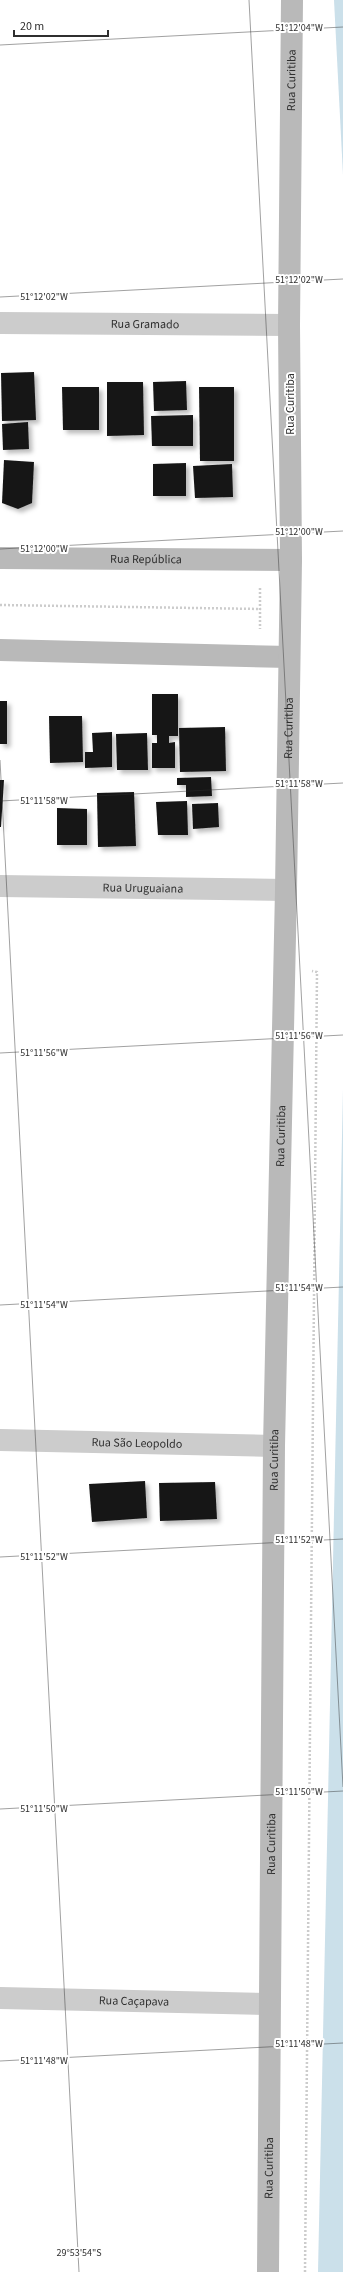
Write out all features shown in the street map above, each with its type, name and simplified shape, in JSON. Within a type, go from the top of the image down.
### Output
[{"type":"street","name":"Rua Curitiba","points":[[268,2272],[274,1446],[286,890],[291,560],[289,325],[292,0]]},
{"type":"street","name":"Rua Gramado","points":[[0,323],[289,325]]},
{"type":"street","name":"Rua República","points":[[0,558],[291,560]]},
{"type":"street","points":[[0,650],[289,657]]},
{"type":"street","name":"Rua Uruguaiana","points":[[0,886],[286,890]]},
{"type":"street","name":"Rua São Leopoldo","points":[[0,1440],[274,1446]]},
{"type":"street","name":"Rua Caçapava","points":[[0,1998],[269,2004]]},
{"type":"path","points":[[0,604],[290,610]]},
{"type":"path","points":[[305,2272],[317,972]]},
{"type":"water","points":[[334,0],[343,0],[343,175]]},
{"type":"water","points":[[343,1089],[343,2272],[318,2272]]},
{"type":"building","points":[[34,372],[36,420],[2,421],[1,373]]},
{"type":"building","points":[[186,381],[187,410],[154,411],[153,382]]},
{"type":"building","points":[[107,382],[143,382],[144,435],[107,436]]},
{"type":"building","points":[[62,387],[99,387],[99,430],[63,430]]},
{"type":"building","points":[[199,387],[234,387],[234,461],[200,461]]},
{"type":"building","points":[[193,415],[193,446],[152,446],[151,416]]},
{"type":"building","points":[[28,422],[29,449],[3,450],[2,424]]},
{"type":"building","points":[[4,460],[34,462],[32,503],[18,509],[2,503]]},
{"type":"building","points":[[186,463],[186,496],[153,496],[153,464]]},
{"type":"building","points":[[232,464],[233,497],[195,498],[193,466]]},
{"type":"building","points":[[152,694],[178,694],[178,736],[169,736],[169,743],[175,742],[175,768],[152,768],[152,743],[157,743],[157,735],[152,735]]},
{"type":"building","points":[[0,701],[7,701],[7,744],[0,744]]},
{"type":"building","points":[[49,716],[82,716],[83,762],[50,763]]},
{"type":"building","points":[[225,727],[226,771],[180,772],[179,728]]},
{"type":"building","points":[[112,732],[112,767],[85,768],[85,752],[93,752],[92,733]]},
{"type":"building","points":[[147,733],[148,770],[117,770],[116,734]]},
{"type":"building","points":[[211,777],[212,796],[186,797],[186,785],[177,785],[177,778]]},
{"type":"building","points":[[0,780],[4,780],[1,827],[0,827]]},
{"type":"building","points":[[134,792],[136,846],[98,847],[97,793]]},
{"type":"building","points":[[187,801],[188,835],[158,835],[156,802]]},
{"type":"building","points":[[218,803],[219,827],[193,829],[192,804]]},
{"type":"building","points":[[57,808],[87,809],[87,845],[57,845]]},
{"type":"building","points":[[145,1481],[147,1518],[92,1522],[89,1484]]},
{"type":"building","points":[[215,1482],[217,1519],[160,1521],[159,1483]]}]
